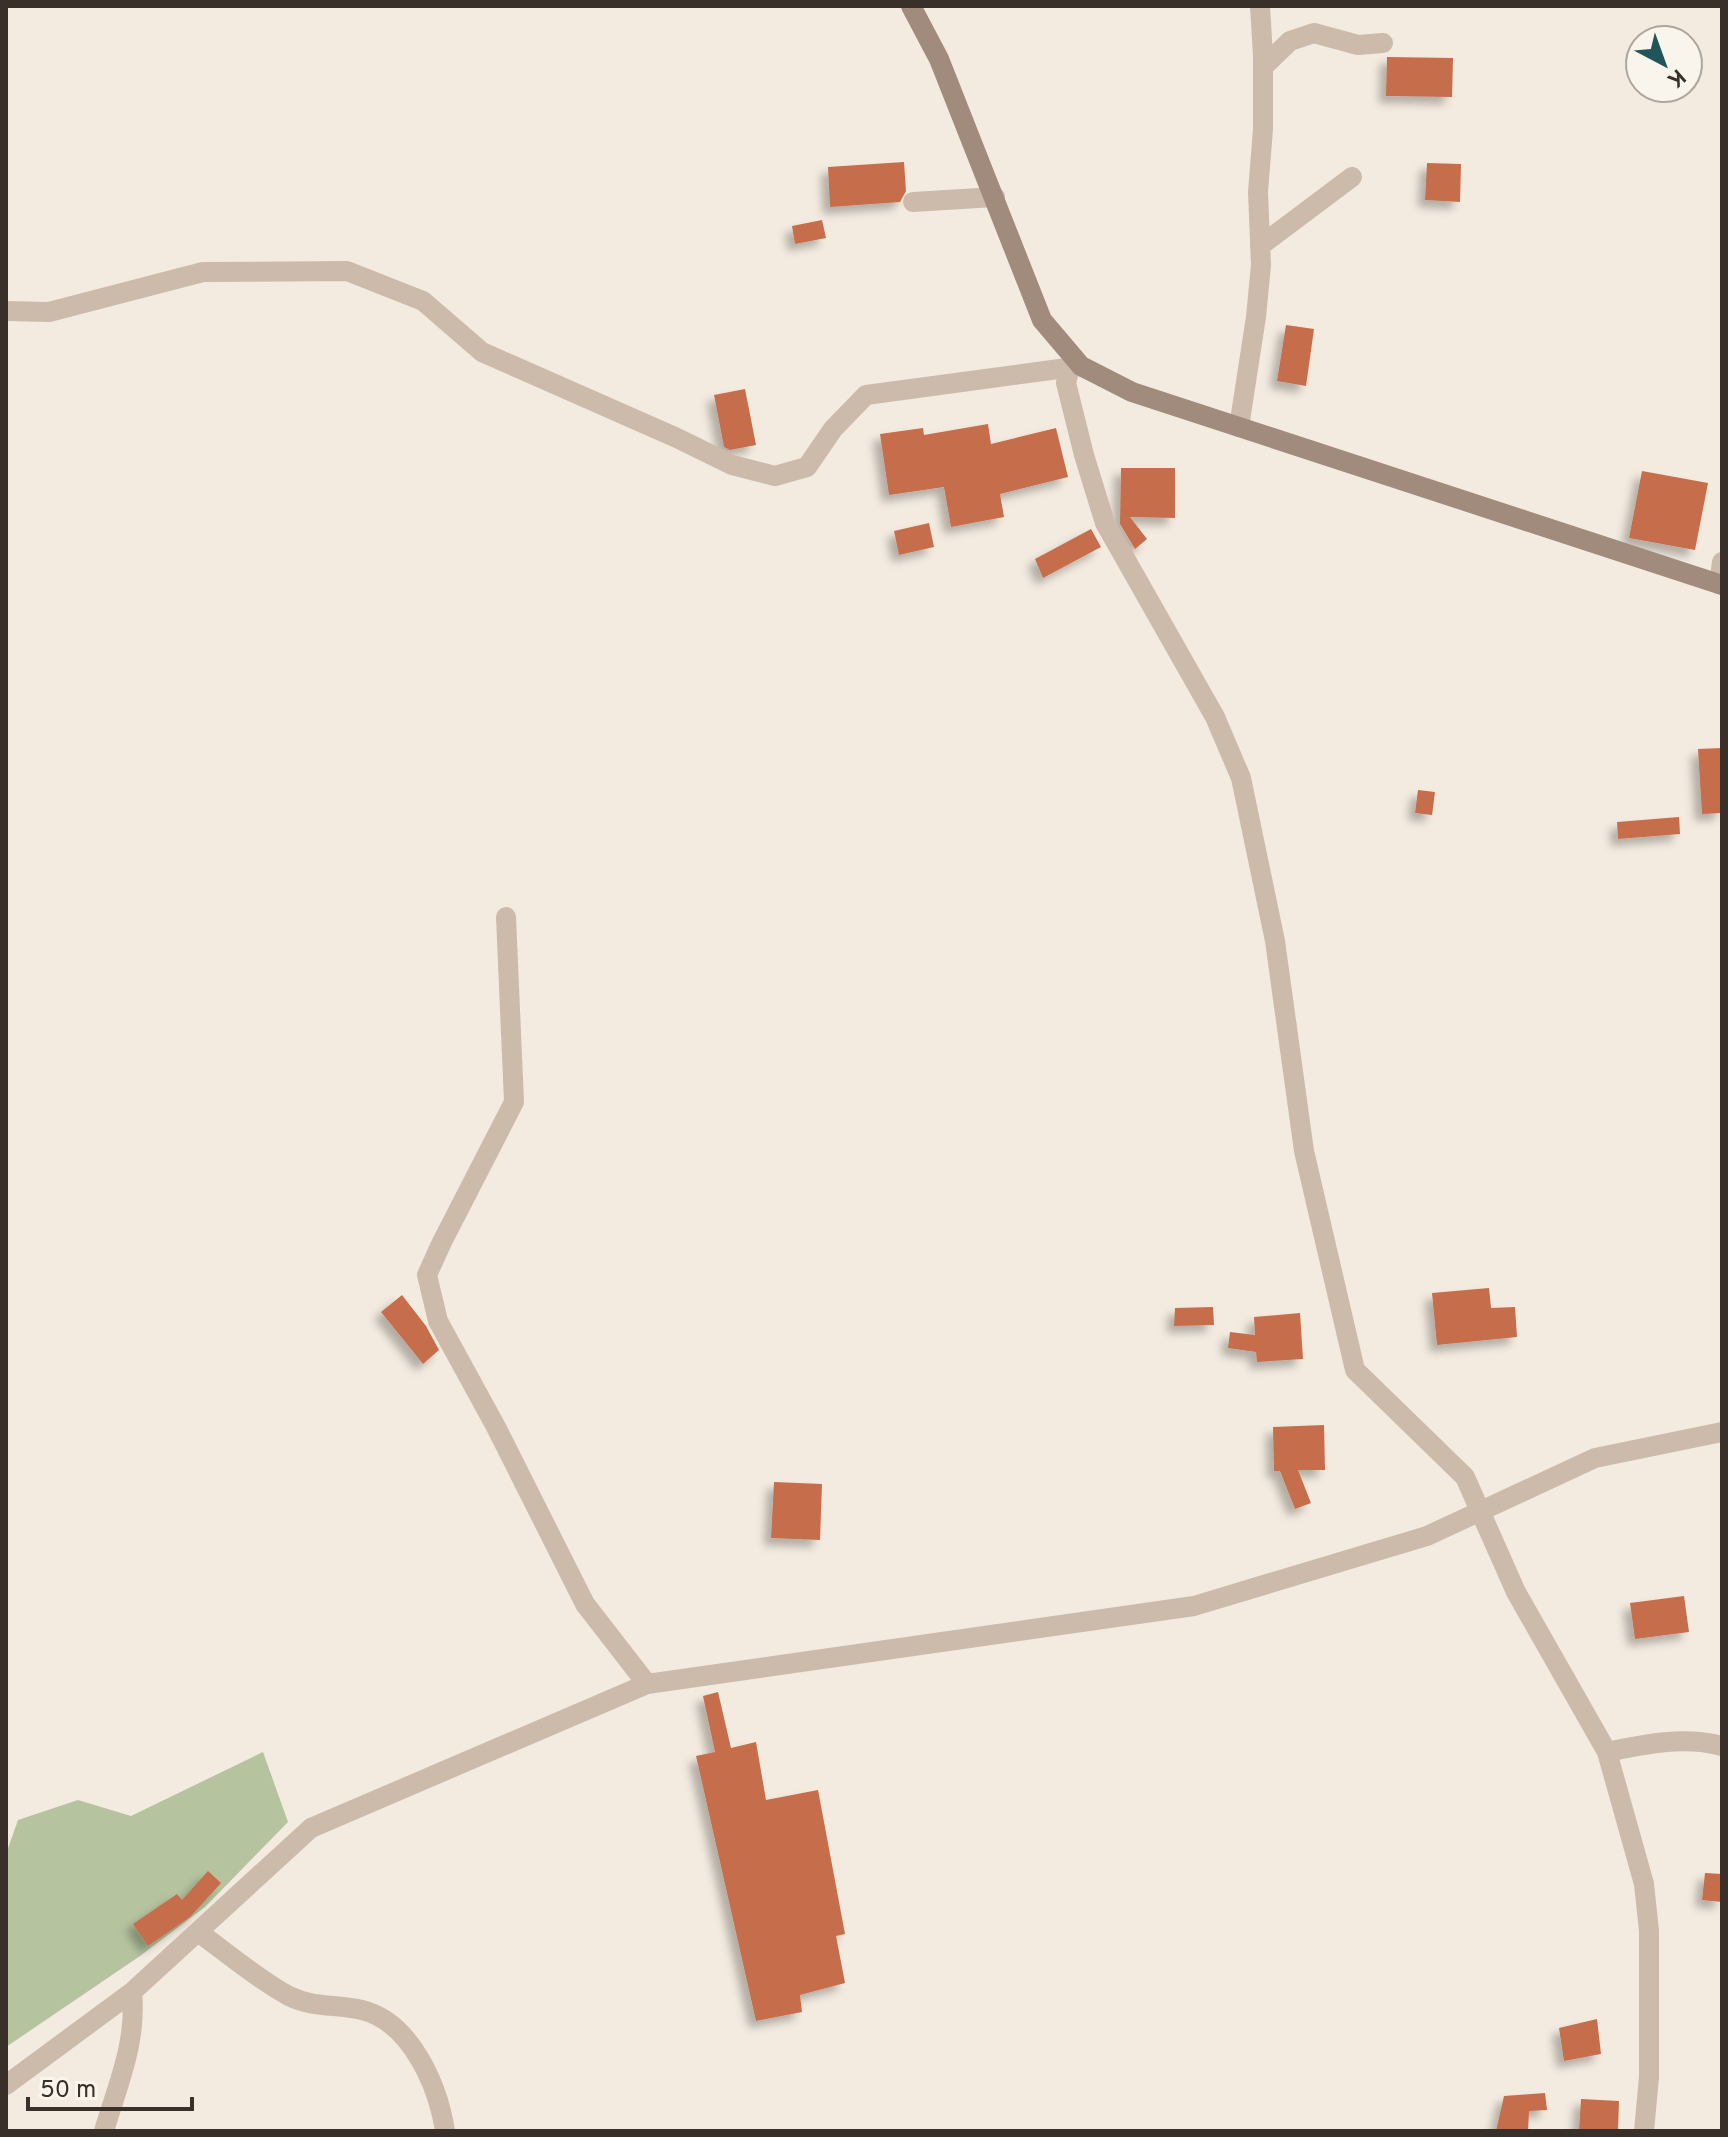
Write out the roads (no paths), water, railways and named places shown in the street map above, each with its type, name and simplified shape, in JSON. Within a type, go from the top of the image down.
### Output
[{"type":"street","points":[[911,6],[939,59],[1042,320],[1075,367],[1132,392],[1720,585],[1722,562]]},
{"type":"street","points":[[1239,427],[1256,317],[1260,246],[1258,192],[1263,129],[1263,67],[1260,6]]},
{"type":"street","points":[[1263,67],[1290,41],[1314,33],[1358,45],[1383,43]]},
{"type":"street","points":[[1260,246],[1352,177]]},
{"type":"street","points":[[913,202],[995,197]]},
{"type":"street","points":[[6,311],[49,312],[203,272],[347,271],[423,301],[482,352],[732,465],[775,476],[807,467],[833,429],[866,395],[1075,367]]},
{"type":"street","points":[[1075,367],[1066,383],[1105,523],[1215,717],[1241,778],[1275,941],[1304,1151],[1355,1370],[1465,1477],[1516,1592],[1607,1752],[1644,1884],[1649,1931],[1649,2077],[1644,2131]]},
{"type":"street","points":[[506,917],[514,1102],[427,1275],[438,1321],[585,1604],[647,1684]]},
{"type":"street","points":[[6,2085],[132,1992],[311,1828],[647,1684],[1194,1606],[1427,1536],[1595,1458],[1722,1432]]},
{"type":"street","points":[[1607,1752],[1659,1742],[1707,1742],[1722,1746]]},
{"type":"street","points":[[198,1932],[288,1996],[311,2004],[360,2010],[381,2017],[399,2031],[419,2059],[436,2093],[445,2131]]},
{"type":"street","points":[[104,2131],[130,2048],[135,2017],[132,1992]]}]
